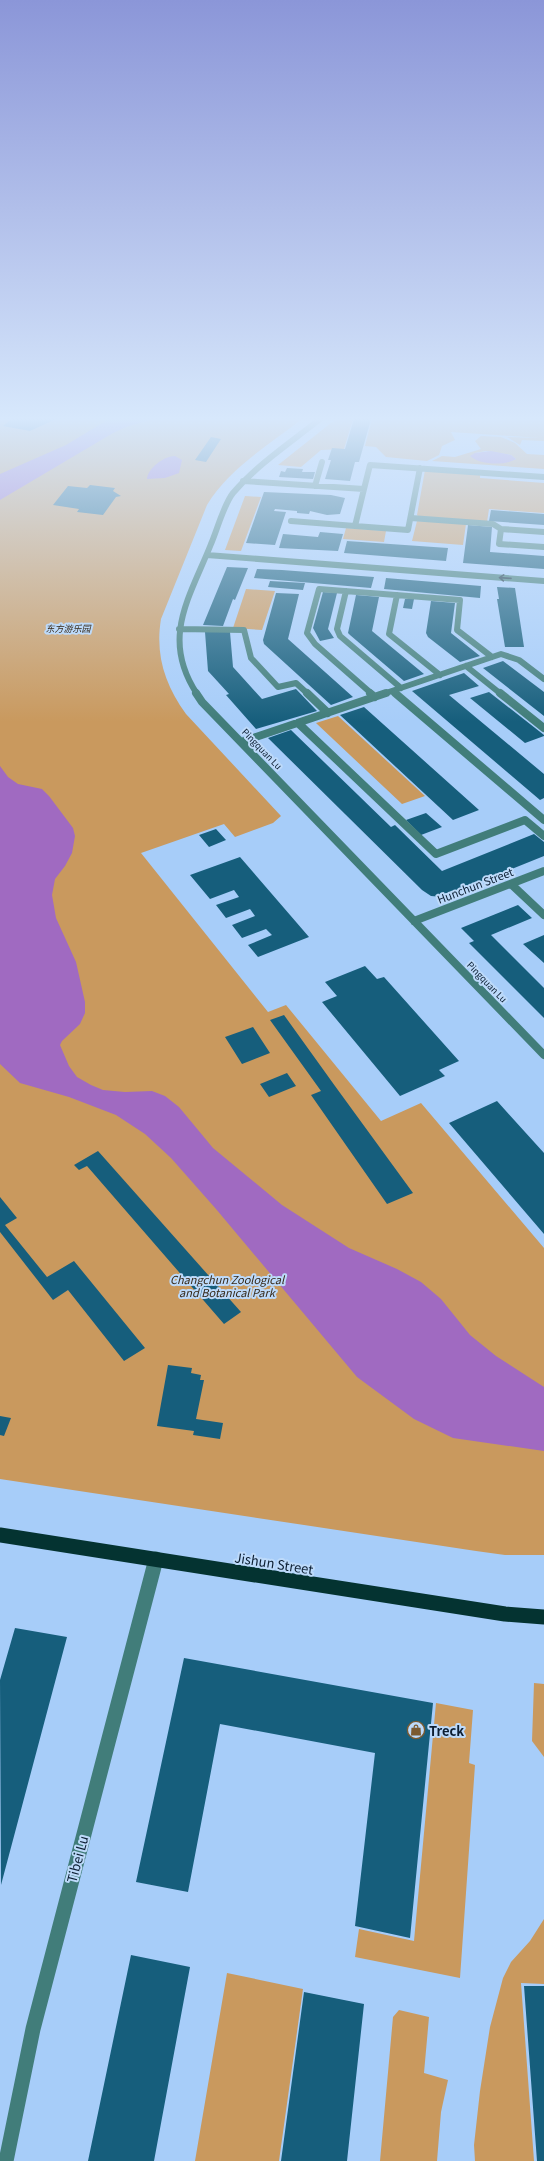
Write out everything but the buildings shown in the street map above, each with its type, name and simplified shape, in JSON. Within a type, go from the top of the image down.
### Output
[{"type":"main road","name":"Jishun Street","points":[[0,1535],[505,1614],[544,1617]]},
{"type":"street","name":"Pingquan Lu","points":[[220,520],[180,621],[178,652],[182,668],[189,683],[202,702],[544,1055]]},
{"type":"street","points":[[355,526],[356,520]]},
{"type":"street","points":[[291,521],[408,530],[411,520]]},
{"type":"street","points":[[436,520],[493,524],[501,529],[544,532]]},
{"type":"street","points":[[501,529],[500,544],[544,547]]},
{"type":"street","points":[[206,555],[544,581]]},
{"type":"street","points":[[375,697],[315,644],[307,633],[318,589],[460,600],[457,630],[492,657]]},
{"type":"street","points":[[346,591],[337,629],[340,636],[544,820]]},
{"type":"street","points":[[397,595],[389,634],[440,675]]},
{"type":"street","points":[[179,629],[244,630],[251,658],[278,687],[296,683],[328,713]]},
{"type":"street","points":[[241,742],[501,654],[519,660],[544,679]]},
{"type":"street","points":[[466,666],[544,728]]},
{"type":"street","points":[[298,723],[436,854],[525,820],[544,836]]},
{"type":"street","name":"Hunchun Street","points":[[414,921],[544,871]]},
{"type":"street","points":[[511,884],[544,915]]},
{"type":"street","name":"Tibei Lu","points":[[6,2161],[33,2029],[156,1559]]},
{"type":"green space","name":"Changchun Zoological and Botanical Park","points":[[0,520],[201,520],[161,619],[159,645],[163,669],[172,692],[186,714],[281,816],[273,823],[235,837],[224,824],[141,853],[268,1012],[286,1005],[381,1121],[421,1103],[544,1248],[544,1555],[505,1555],[476,1551],[0,1479]]},
{"type":"green space","points":[[236,520],[253,520],[241,551],[225,550]]},
{"type":"green space","points":[[462,520],[487,520],[487,522]]},
{"type":"green space","points":[[417,521],[466,524],[463,545],[412,541]]},
{"type":"green space","points":[[346,528],[386,531],[384,542],[343,539]]},
{"type":"green space","points":[[246,589],[275,591],[262,630],[233,628]]},
{"type":"green space","points":[[338,716],[425,796],[402,804],[316,723]]},
{"type":"green space","points":[[534,1683],[544,1684],[544,1757],[532,1741]]},
{"type":"green space","points":[[436,1703],[473,1710],[469,1763],[475,1765],[460,1978],[355,1957],[359,1929],[414,1941]]},
{"type":"green space","points":[[544,1919],[544,1984],[521,1983],[534,2161],[475,2161],[474,2145],[480,2091],[490,2027],[503,1978],[511,1962],[530,1941]]},
{"type":"green space","points":[[227,1973],[303,1989],[279,2161],[195,2161]]},
{"type":"green space","points":[[399,2010],[429,2017],[424,2073],[448,2080],[441,2112],[437,2161],[380,2161],[393,2017]]},
{"type":"shaded area","points":[[0,766],[8,777],[18,784],[42,789],[73,828],[75,836],[72,853],[65,866],[55,879],[52,895],[56,918],[76,962],[85,1002],[85,1013],[80,1024],[62,1041],[60,1045],[69,1066],[77,1077],[103,1090],[125,1092],[152,1091],[165,1096],[179,1107],[213,1148],[282,1205],[349,1248],[397,1269],[421,1282],[441,1299],[470,1335],[496,1356],[544,1387],[544,1451],[453,1438],[414,1419],[357,1377],[216,1209],[171,1158],[145,1134],[116,1115],[69,1097],[20,1083],[0,1064]]},
{"type":"place","name":"Treck","points":[[416,1730]]},
{"type":"park label","name":"东方游乐园","points":[[68,628]]}]
